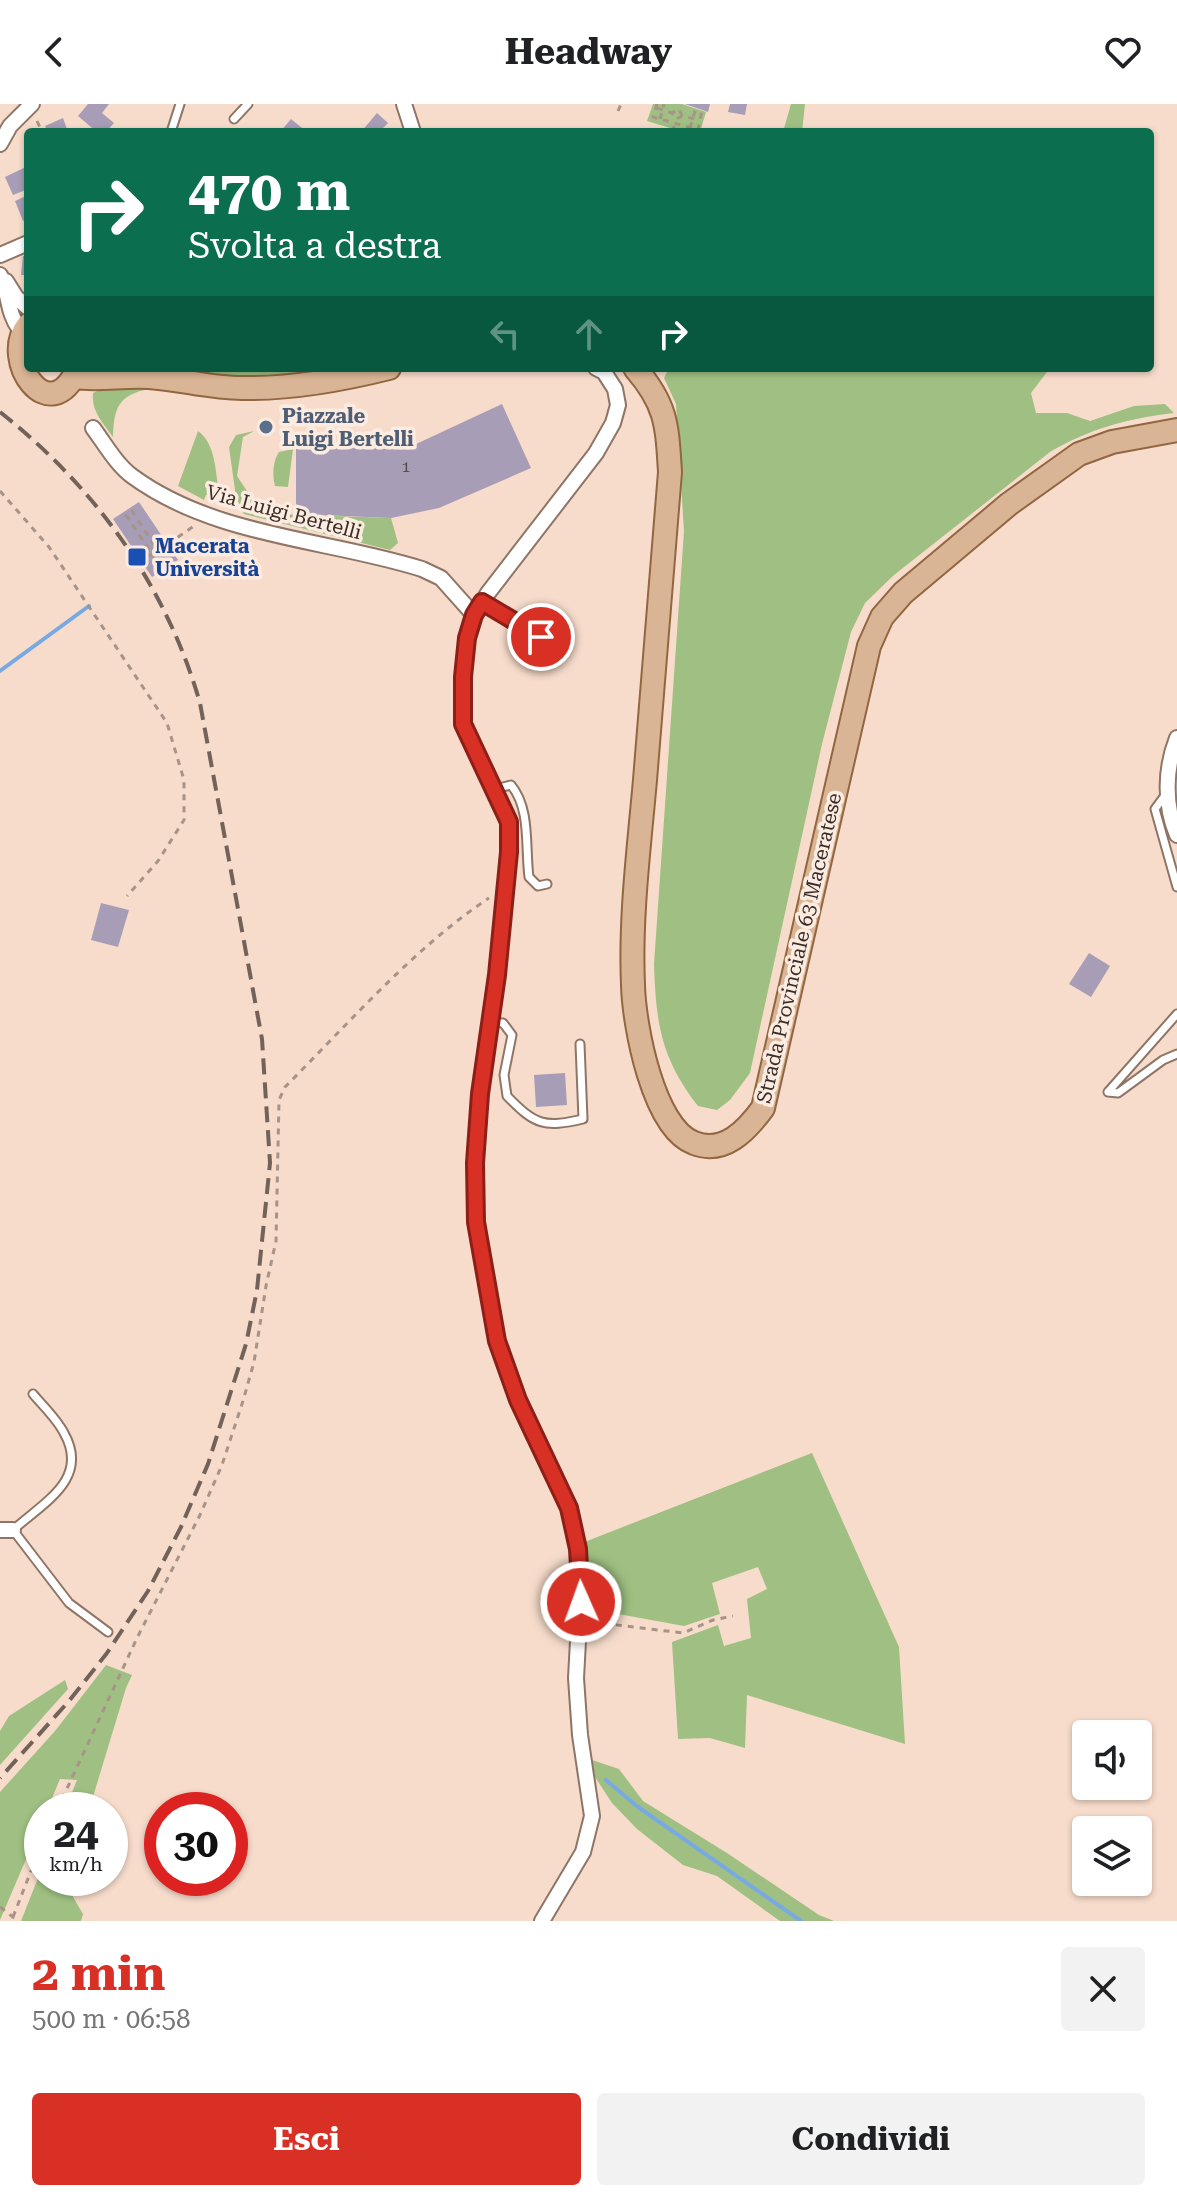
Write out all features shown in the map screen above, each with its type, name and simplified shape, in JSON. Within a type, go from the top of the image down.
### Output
[{"type":"main road","points":[[16,329],[4,360],[17,383],[37,394],[57,391],[76,372],[92,379],[135,372]]},
{"type":"main road","points":[[145,372],[201,385],[267,388],[309,385],[370,372]]},
{"type":"main road","name":"Strada Provinciale 63 Maceratese","points":[[638,372],[665,413],[670,472],[635,891],[633,986],[642,1046],[656,1092],[672,1126],[688,1141],[704,1147],[725,1144],[747,1130],[763,1108],[869,646],[882,617],[903,593],[1009,504],[1079,454],[1112,442],[1177,430]]},
{"type":"street","points":[[404,104],[412,128]]},
{"type":"street","points":[[0,144],[24,107]]},
{"type":"street","points":[[0,255],[24,245]]},
{"type":"street","points":[[0,275],[24,303]]},
{"type":"street","points":[[0,275],[16,329]]},
{"type":"street","points":[[542,1921],[583,1852],[592,1816],[580,1735],[576,1678],[581,1585],[578,1549],[569,1508],[518,1400],[497,1341],[476,1222],[475,1163],[506,888],[509,822],[463,724],[463,677],[467,638],[478,609],[520,548],[596,453],[613,423],[618,405],[615,389],[604,372]]},
{"type":"street","name":"Via Luigi Bertelli","points":[[93,428],[131,475],[177,502],[224,520],[422,569],[441,578],[478,609]]},
{"type":"street","points":[[1177,738],[1171,753],[1167,792],[1177,835]]},
{"type":"lane","points":[[172,128],[180,104]]},
{"type":"lane","points":[[234,119],[248,104]]},
{"type":"lane","points":[[478,609],[541,637]]},
{"type":"lane","points":[[494,789],[511,785],[520,795],[529,877],[538,886],[547,884]]},
{"type":"lane","points":[[1167,792],[1155,809],[1177,887]]},
{"type":"lane","points":[[1177,1014],[1108,1092],[1118,1093],[1163,1060],[1177,1054]]},
{"type":"lane","points":[[490,1022],[503,1023],[512,1035],[504,1075],[507,1096],[535,1120],[556,1125],[583,1119],[580,1044]]},
{"type":"lane","points":[[33,1394],[64,1432],[74,1459],[68,1480],[7,1530],[69,1603],[108,1632]]},
{"type":"path","points":[[618,111],[621,104]]},
{"type":"path","points":[[660,119],[664,104]]},
{"type":"path","points":[[676,121],[672,113],[657,106],[653,117],[676,121],[690,128],[696,108]]},
{"type":"path","points":[[672,113],[680,106],[682,116]]},
{"type":"path","points":[[698,128],[702,110]]},
{"type":"path","points":[[682,116],[700,120]]},
{"type":"path","points":[[673,128],[682,116]]},
{"type":"path","points":[[0,491],[49,547],[167,723],[184,780],[184,820],[158,861],[127,896]]},
{"type":"path","points":[[158,551],[193,529],[198,510]]},
{"type":"path","points":[[132,511],[167,564],[161,568],[152,554],[126,515],[132,511]]},
{"type":"path","points":[[146,557],[152,554]]},
{"type":"path","points":[[65,1792],[137,1638],[200,1515],[222,1465],[243,1401],[254,1362],[276,1241],[279,1100],[285,1087],[460,917],[506,888]]},
{"type":"path","points":[[580,1620],[683,1633],[713,1620],[733,1616]]},
{"type":"path","points":[[0,1907],[12,1919],[24,1889]]},
{"type":"green space","points":[[653,104],[682,104],[706,112],[701,128],[670,128],[647,121]]},
{"type":"green space","points":[[791,104],[805,104],[802,128],[784,128]]},
{"type":"green space","points":[[187,372],[321,372],[286,377],[220,377]]},
{"type":"green space","points":[[667,372],[1047,372],[1031,393],[1036,413],[1067,413],[1090,421],[1134,406],[1165,404],[1174,413],[1110,426],[1050,452],[894,575],[865,603],[851,632],[822,744],[750,1073],[730,1100],[717,1110],[698,1106],[668,1056],[659,1023],[655,985],[684,531],[676,404],[664,378]]},
{"type":"green space","points":[[108,386],[149,389],[130,395],[120,404],[113,437],[98,416],[93,399],[93,393]]},
{"type":"green space","points":[[198,431],[212,451],[219,495],[206,495],[204,500],[178,486]]},
{"type":"green space","points":[[254,431],[243,437],[237,476],[263,508],[276,514],[391,518],[398,543],[390,550],[244,514],[236,497],[229,447],[236,435]]},
{"type":"green space","points":[[293,449],[288,487],[275,486],[277,456],[279,452]]},
{"type":"green space","points":[[812,1453],[899,1647],[905,1744],[747,1695],[745,1748],[710,1738],[678,1739],[672,1642],[718,1625],[724,1646],[751,1638],[747,1599],[767,1589],[758,1567],[712,1583],[720,1614],[684,1626],[591,1609],[592,1582],[582,1543]]},
{"type":"green space","points":[[106,1665],[132,1675],[94,1792],[72,1792],[77,1780],[60,1779],[55,1792],[24,1792],[24,1864],[0,1920],[0,1792],[55,1731]]},
{"type":"green space","points":[[65,1680],[68,1689],[0,1765],[0,1731],[9,1716]]},
{"type":"green space","points":[[592,1760],[619,1769],[643,1801],[819,1915],[834,1921],[780,1921],[717,1876],[683,1865],[637,1829],[612,1803],[595,1777]]},
{"type":"green space","points":[[31,1896],[72,1896],[83,1914],[81,1921],[21,1921]]},
{"type":"building","points":[[88,104],[109,104],[102,113],[114,123],[110,128],[92,128],[78,116]]},
{"type":"building","points":[[685,104],[710,104],[708,112]]},
{"type":"building","points":[[730,104],[747,104],[745,115],[728,112]]},
{"type":"building","points":[[377,113],[388,123],[383,128],[364,128]]},
{"type":"building","points":[[63,118],[67,128],[46,128]]},
{"type":"building","points":[[291,119],[302,128],[283,128]]},
{"type":"building","points":[[24,168],[24,191],[13,195],[5,177]]},
{"type":"building","points":[[24,197],[24,221],[23,221],[15,201]]},
{"type":"building","points":[[502,404],[531,468],[439,508],[391,518],[296,514],[296,445],[392,447],[404,439],[414,445]]},
{"type":"building","points":[[139,502],[178,560],[152,577],[113,519]]},
{"type":"building","points":[[101,903],[129,910],[118,947],[91,940]]},
{"type":"building","points":[[1089,953],[1110,966],[1091,997],[1069,984]]},
{"type":"building","points":[[565,1073],[567,1105],[536,1107],[534,1075]]},
{"type":"waterway","points":[[0,671],[89,606]]},
{"type":"waterway","points":[[606,1780],[638,1807],[801,1921]]},
{"type":"railway","points":[[0,412],[67,473],[123,541],[168,618],[186,660],[200,703],[262,1039],[270,1163],[257,1290],[246,1344],[208,1464],[181,1527],[148,1591],[107,1653],[0,1778]]},
{"type":"place","name":"Piazzale Luigi Bertelli","points":[[266,427]]},
{"type":"place","name":"Macerata Università","points":[[137,557]]},
{"type":"route","points":[[541,637],[482,602],[467,638],[463,724],[509,822],[497,975],[480,1094],[475,1163],[476,1222],[497,1341],[518,1400],[569,1508],[578,1549],[581,1602]]}]
